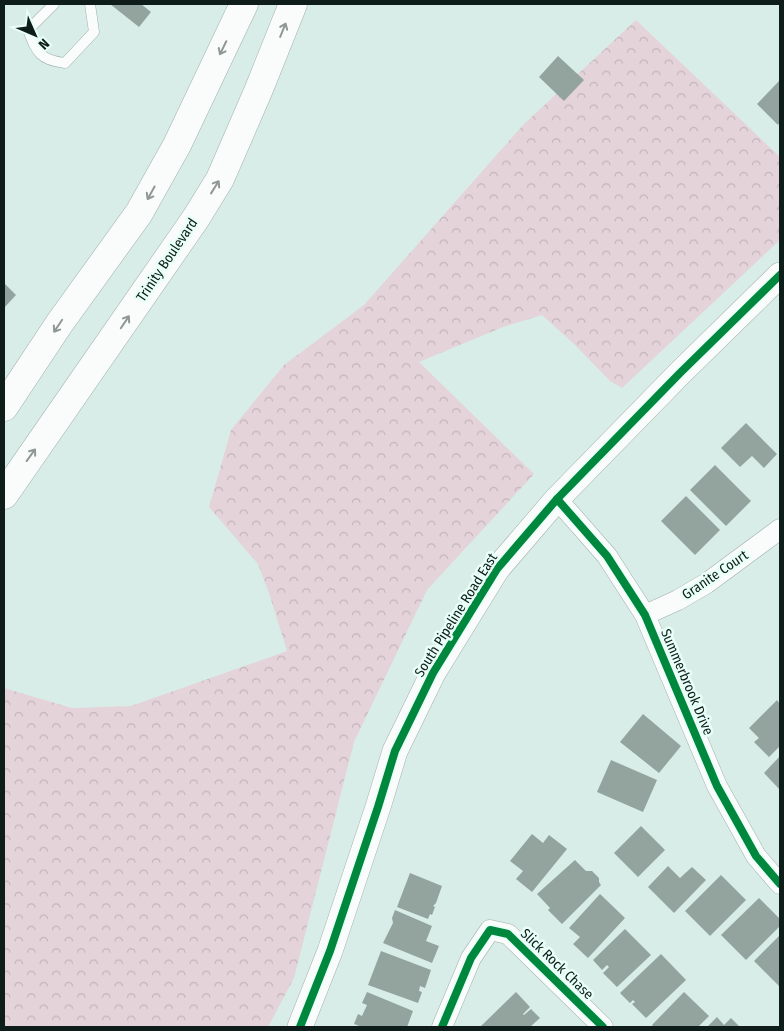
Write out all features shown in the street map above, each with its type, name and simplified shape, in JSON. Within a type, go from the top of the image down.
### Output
[{"type":"main road","points":[[4,407],[58,324],[140,213],[177,145],[244,4]]},
{"type":"main road","name":"Trinity Boulevard","points":[[4,495],[185,234],[220,179],[294,4]]},
{"type":"street","name":"South Pipeline Road East","points":[[300,1027],[330,951],[395,751],[428,682],[497,569],[557,499],[780,274]]},
{"type":"street","name":"Summerbrook Drive","points":[[557,499],[607,556],[645,614],[717,786],[756,856],[780,884]]},
{"type":"street","name":"Granite Court","points":[[645,614],[678,600],[707,583],[780,529]]},
{"type":"street","name":"Slick Rock Chase","points":[[442,1027],[471,958],[490,930],[508,934],[603,1027]]},
{"type":"lane","points":[[54,4],[28,30],[35,48],[49,61],[65,63],[94,32],[90,4]]},
{"type":"green space","points":[[636,20],[780,157],[780,240],[622,388],[610,381],[542,315],[503,327],[419,362],[534,474],[427,590],[354,742],[294,978],[268,1027],[4,1027],[4,688],[72,708],[131,706],[287,651],[258,564],[209,507],[231,430],[284,365],[364,305],[523,125]]},
{"type":"building","points":[[110,4],[141,4],[151,12],[139,27]]},
{"type":"building","points":[[558,56],[584,80],[564,101],[539,77]]},
{"type":"building","points":[[780,80],[780,122],[778,125],[757,104]]},
{"type":"building","points":[[4,283],[16,295],[4,308]]},
{"type":"building","points":[[746,423],[777,454],[764,468],[752,456],[740,467],[721,448]]},
{"type":"building","points":[[715,465],[751,501],[726,526],[690,490]]},
{"type":"building","points":[[686,496],[720,530],[695,555],[661,521]]},
{"type":"building","points":[[777,700],[780,704],[780,746],[769,757],[754,742],[759,738],[749,728]]},
{"type":"building","points":[[643,714],[681,746],[659,773],[620,742]]},
{"type":"building","points":[[780,756],[780,790],[764,773]]},
{"type":"building","points":[[611,760],[657,780],[643,812],[597,792]]},
{"type":"building","points":[[641,826],[665,850],[638,877],[614,853]]},
{"type":"building","points":[[532,834],[543,843],[549,835],[567,849],[532,892],[516,879],[523,871],[510,861]]},
{"type":"building","points":[[575,860],[586,871],[592,871],[599,878],[601,885],[562,924],[548,910],[550,908],[537,894]]},
{"type":"building","points":[[668,866],[680,878],[692,867],[706,880],[674,913],[648,887]]},
{"type":"building","points":[[410,873],[442,886],[436,903],[433,906],[435,907],[432,915],[430,914],[428,919],[397,907]]},
{"type":"building","points":[[721,875],[746,900],[710,936],[685,911]]},
{"type":"building","points":[[600,894],[625,918],[588,958],[573,944],[580,937],[569,928]]},
{"type":"building","points":[[759,898],[780,919],[780,926],[746,960],[721,935]]},
{"type":"building","points":[[395,910],[432,926],[426,941],[439,946],[432,963],[383,943],[393,923],[392,918]]},
{"type":"building","points":[[625,929],[651,955],[617,987],[603,973],[609,967],[607,965],[602,970],[593,960]]},
{"type":"building","points":[[780,935],[780,985],[779,986],[754,961]]},
{"type":"building","points":[[381,951],[431,970],[425,988],[420,986],[419,991],[422,992],[418,1003],[368,985]]},
{"type":"building","points":[[661,954],[686,980],[646,1018],[632,1004],[635,1002],[633,1000],[630,1003],[620,993]]},
{"type":"building","points":[[367,992],[413,1011],[407,1027],[362,1027],[354,1024],[358,1014],[362,1016],[367,1005],[362,1003]]},
{"type":"building","points":[[516,992],[530,1007],[523,1014],[531,1009],[540,1018],[530,1027],[480,1027]]},
{"type":"building","points":[[684,992],[709,1016],[698,1027],[654,1027],[652,1025]]},
{"type":"building","points":[[717,1017],[724,1025],[731,1018],[740,1027],[707,1027]]},
{"type":"cycle path","points":[[300,1027],[330,951],[395,751],[433,673],[497,569],[557,499],[680,373],[780,275]]},
{"type":"cycle path","points":[[557,499],[607,556],[645,615],[717,786],[756,856],[780,884]]},
{"type":"cycle path","points":[[442,1027],[471,958],[490,930],[508,934],[603,1027]]}]
